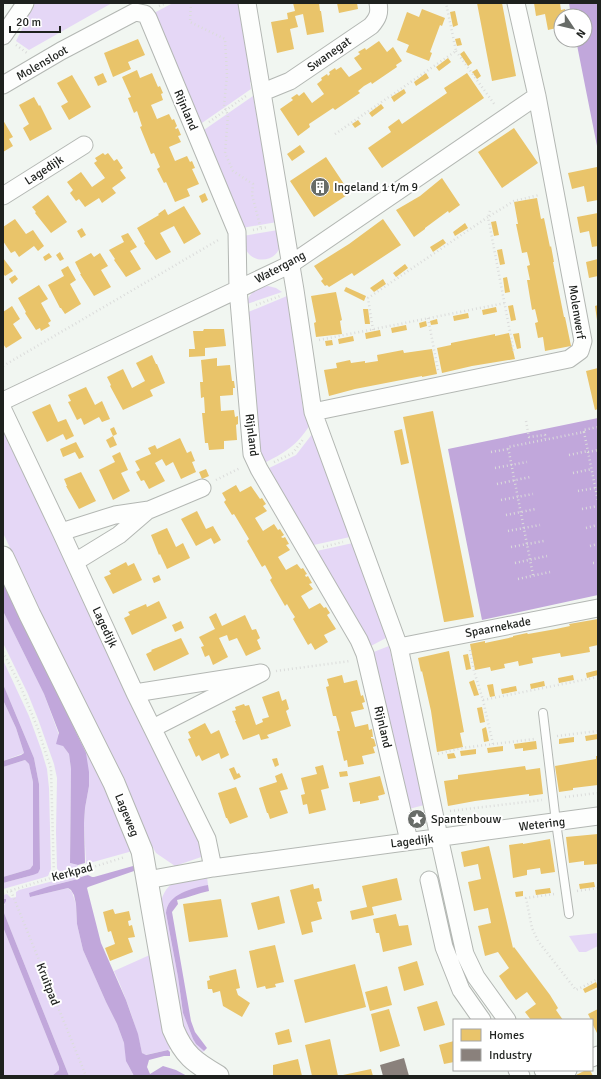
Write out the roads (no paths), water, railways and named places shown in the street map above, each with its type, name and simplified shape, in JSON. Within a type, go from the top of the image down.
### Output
[{"type":"street","points":[[3,35],[25,3]]},
{"type":"street","points":[[247,3],[285,225],[315,417],[399,647],[439,837]]},
{"type":"street","name":"Swanegat","points":[[262,89],[290,81],[371,26],[378,19],[378,3]]},
{"type":"street","name":"Molenwerf","points":[[315,417],[442,386],[569,359],[580,351],[584,341],[537,96],[516,3]]},
{"type":"street","name":"Molensloot","points":[[3,85],[134,12],[145,14]]},
{"type":"street","name":"Rijnland","points":[[145,14],[148,18],[237,232],[238,289],[241,310],[252,454],[359,640],[366,658],[410,841]]},
{"type":"street","name":"Watergang","points":[[3,401],[291,264],[537,96]]},
{"type":"street","name":"Lagedijk","points":[[3,196],[84,145]]},
{"type":"street","name":"Lagedijk","points":[[3,410],[135,693],[208,839],[213,868]]},
{"type":"street","points":[[61,532],[115,515],[149,510],[202,488]]},
{"type":"street","points":[[75,562],[119,535],[149,510]]},
{"type":"street","name":"Lageweg","points":[[3,557],[30,615],[114,783],[142,851],[173,1029],[179,1044],[197,1063],[218,1076]]},
{"type":"street","name":"Spaarnekade","points":[[399,647],[598,608]]},
{"type":"street","points":[[135,693],[261,673],[153,728]]},
{"type":"street","name":"Wetering","points":[[439,837],[598,816]]},
{"type":"street","name":"Lagedijk","points":[[148,880],[213,868],[439,837],[465,954],[476,977],[506,1019]]},
{"type":"street","points":[[429,880],[444,947],[461,990],[481,1019]]},
{"type":"street","points":[[556,1076],[566,1071]]},
{"type":"lane","points":[[543,713],[569,914]]},
{"type":"place","name":"Ingeland 1 t/m 9","points":[[320,187]]},
{"type":"place","name":"Spantenbouw","points":[[417,819]]}]
